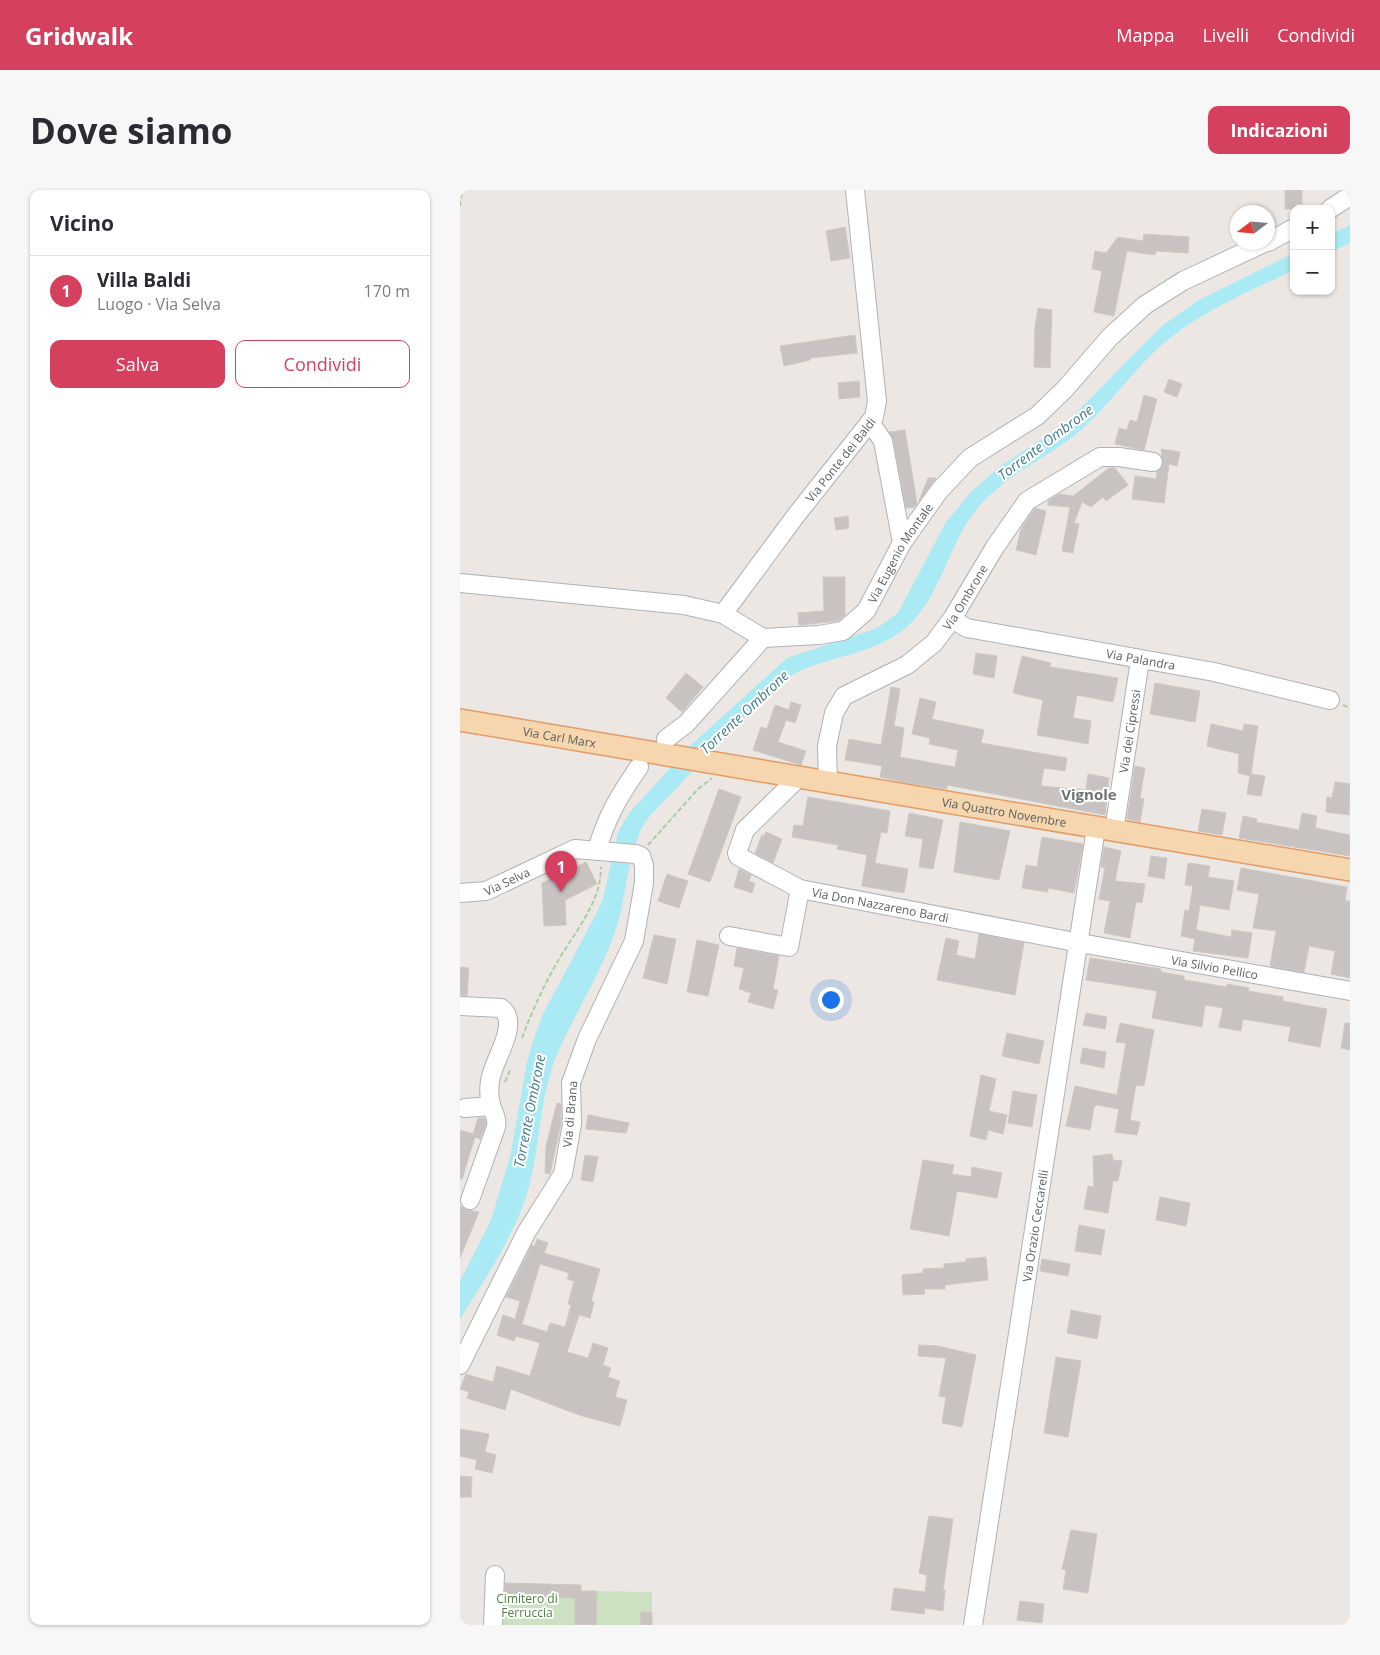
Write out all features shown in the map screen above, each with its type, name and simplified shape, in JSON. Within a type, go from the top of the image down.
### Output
[{"type":"main road","name":"Via Carl Marx","points":[[460,720],[663,747]]},
{"type":"main road","name":"Via Quattro Novembre","points":[[663,747],[724,766],[1350,870]]},
{"type":"street","name":"Via Ponte dei Baldi","points":[[723,614],[874,417],[877,401],[856,190]]},
{"type":"street","points":[[1335,206],[1350,196]]},
{"type":"street","name":"Via Eugenio Montale","points":[[1275,238],[1290,230]]},
{"type":"street","name":"Via Eugenio Montale","points":[[763,638],[819,635],[843,631],[866,611],[902,543],[939,491],[970,458],[1037,416],[1065,389],[1110,337],[1145,305],[1183,281],[1250,250]]},
{"type":"street","points":[[870,422],[883,442],[902,543]]},
{"type":"street","name":"Via Ombrone","points":[[828,783],[827,746],[834,713],[844,696],[907,666],[934,643],[952,619],[995,547],[1027,501],[1100,457],[1118,456],[1153,462]]},
{"type":"street","points":[[460,583],[684,605],[723,614],[763,638],[692,718],[663,747]]},
{"type":"street","name":"Via Palandra","points":[[952,619],[967,628],[1214,672],[1330,700]]},
{"type":"street","name":"Via dei Cipressi","points":[[1105,830],[1140,660]]},
{"type":"street","points":[[601,850],[604,826],[613,805],[639,767]]},
{"type":"street","points":[[798,778],[745,830],[738,856],[800,889]]},
{"type":"street","name":"Via Orazio Ceccarelli","points":[[973,1625],[1080,943],[1105,830]]},
{"type":"street","name":"Via Selva","points":[[460,893],[486,891],[567,851],[601,850],[636,854]]},
{"type":"street","name":"Via di Brana","points":[[460,1365],[526,1233],[563,1174],[572,1124],[571,1083],[587,1040],[634,941],[644,883],[644,865],[641,856],[636,854]]},
{"type":"street","name":"Via Don Nazzareno Bardi","points":[[729,936],[789,947],[800,889],[1080,943]]},
{"type":"street","name":"Via Silvio Pellico","points":[[1080,943],[1350,992]]},
{"type":"street","points":[[460,1006],[501,1008],[507,1015],[507,1031],[490,1081],[491,1106],[497,1118],[496,1127],[470,1200]]},
{"type":"street","points":[[465,1108],[491,1106]]},
{"type":"street","points":[[493,1625],[495,1575]]},
{"type":"path","points":[[460,206],[462,190]]},
{"type":"path","points":[[636,854],[652,842],[684,803],[724,766]]},
{"type":"path","points":[[547,980],[588,914],[601,874],[601,850]]},
{"type":"green space","name":"Cimitero di Ferruccia","points":[[496,1583],[581,1585],[581,1591],[652,1592],[652,1625],[495,1625]]},
{"type":"water","points":[[1350,225],[1350,243],[1335,250],[1335,232]]},
{"type":"water","name":"Torrente Ombrone","points":[[1290,255],[1290,272],[1214,309],[1170,338],[1145,361],[1089,423],[1064,443],[1003,483],[992,493],[969,519],[930,598],[908,626],[882,643],[812,666],[784,681],[740,722],[661,804],[643,826],[630,865],[621,911],[613,939],[599,971],[566,1034],[548,1080],[532,1174],[520,1213],[502,1250],[460,1319],[460,1281],[491,1220],[510,1157],[527,1062],[534,1038],[543,1014],[603,899],[618,832],[630,812],[692,744],[787,658],[877,628],[898,613],[946,522],[972,491],[998,468],[1066,423],[1162,326],[1197,301]]},
{"type":"building","points":[[1285,190],[1302,190],[1302,204],[1290,205],[1290,209],[1285,209]]},
{"type":"building","points":[[845,227],[850,258],[831,261],[826,231]]},
{"type":"building","points":[[1144,234],[1189,237],[1188,253],[1156,251],[1155,255],[1127,251],[1114,316],[1094,312],[1102,271],[1092,269],[1095,251],[1106,253],[1118,237],[1143,241]]},
{"type":"building","points":[[1038,308],[1052,310],[1050,368],[1034,367],[1035,327]]},
{"type":"building","points":[[855,335],[857,353],[810,358],[810,360],[784,366],[780,346]]},
{"type":"building","points":[[1169,379],[1182,384],[1177,397],[1164,392]]},
{"type":"building","points":[[859,381],[860,397],[839,399],[838,383]]},
{"type":"building","points":[[1144,395],[1157,399],[1144,450],[1115,444],[1119,428],[1127,430],[1130,420],[1137,422]]},
{"type":"building","points":[[905,430],[917,504],[914,507],[906,508],[893,439],[889,432]]},
{"type":"building","points":[[1161,449],[1180,452],[1177,466],[1169,464],[1164,503],[1132,499],[1135,476],[1156,479],[1157,472],[1163,464]]},
{"type":"building","points":[[1109,468],[1115,468],[1128,485],[1106,501],[1103,497],[1091,507],[1082,502],[1074,523],[1079,524],[1073,553],[1062,551],[1070,507],[1048,505],[1048,501],[1059,494],[1073,496]]},
{"type":"building","points":[[928,478],[936,478],[919,501]]},
{"type":"building","points":[[1035,508],[1046,511],[1036,555],[1016,550],[1021,529]]},
{"type":"building","points":[[848,516],[849,528],[836,530],[834,518]]},
{"type":"building","points":[[823,577],[845,577],[845,615],[838,621],[799,625],[798,613],[824,611]]},
{"type":"building","points":[[976,653],[997,656],[994,678],[973,674]]},
{"type":"building","points":[[1022,656],[1051,663],[1050,667],[1118,678],[1113,702],[1077,695],[1073,718],[1091,721],[1088,744],[1037,735],[1043,700],[1013,693]]},
{"type":"building","points":[[686,673],[703,687],[682,712],[666,698]]},
{"type":"building","points":[[1155,683],[1200,691],[1195,722],[1150,714]]},
{"type":"building","points":[[891,687],[900,689],[894,726],[904,728],[900,757],[955,767],[958,750],[929,744],[930,738],[912,734],[920,698],[936,702],[932,719],[984,730],[981,743],[1067,758],[1065,771],[1044,768],[1041,786],[1086,790],[1088,774],[1109,778],[1105,815],[947,785],[947,789],[902,782],[880,777],[882,766],[845,760],[849,739],[881,745]]},
{"type":"building","points":[[791,702],[801,705],[795,723],[786,720],[778,742],[806,751],[801,765],[753,750],[761,727],[767,729],[775,705],[789,710]]},
{"type":"building","points":[[1211,724],[1243,731],[1244,724],[1258,726],[1251,774],[1265,776],[1261,796],[1247,794],[1250,776],[1238,773],[1239,754],[1207,746]]},
{"type":"building","points":[[1135,766],[1145,768],[1140,798],[1144,799],[1140,822],[1127,819]]},
{"type":"building","points":[[1335,782],[1350,784],[1349,815],[1326,812],[1327,797],[1332,798]]},
{"type":"building","points":[[719,789],[741,797],[710,882],[688,874]]},
{"type":"building","points":[[808,797],[890,811],[887,833],[881,832],[875,863],[908,869],[904,893],[862,886],[867,855],[837,849],[838,845],[792,837],[794,825],[803,826]]},
{"type":"building","points":[[1202,809],[1226,813],[1222,835],[1198,831]]},
{"type":"building","points":[[909,813],[943,820],[933,869],[919,867],[923,839],[905,836]]},
{"type":"building","points":[[1302,813],[1317,816],[1315,828],[1350,835],[1350,856],[1239,838],[1243,816],[1257,819],[1256,822],[1299,830]]},
{"type":"building","points":[[960,822],[1010,831],[999,880],[954,872]]},
{"type":"building","points":[[766,832],[782,839],[773,863],[755,853],[762,835],[764,836]]},
{"type":"building","points":[[1042,837],[1083,844],[1074,893],[1048,888],[1048,892],[1022,888],[1026,865],[1037,867]]},
{"type":"building","points":[[1104,847],[1121,851],[1115,881],[1145,884],[1142,903],[1136,902],[1130,938],[1104,933],[1110,901],[1099,899],[1105,868],[1101,867]]},
{"type":"building","points":[[1151,856],[1167,858],[1164,879],[1148,876]]},
{"type":"building","points":[[586,862],[597,884],[565,900],[566,925],[544,926],[542,883]]},
{"type":"building","points":[[1188,863],[1210,866],[1208,877],[1234,881],[1229,910],[1200,905],[1196,930],[1231,937],[1232,930],[1252,933],[1248,958],[1193,951],[1195,939],[1181,936],[1185,910],[1189,911],[1193,886],[1185,885]]},
{"type":"building","points":[[1241,868],[1347,887],[1345,901],[1350,901],[1350,978],[1331,974],[1335,951],[1309,946],[1304,972],[1270,966],[1276,931],[1253,928],[1259,894],[1237,890]]},
{"type":"building","points":[[739,869],[751,875],[749,881],[755,883],[752,893],[734,887]]},
{"type":"building","points":[[667,874],[688,881],[679,908],[658,901]]},
{"type":"building","points":[[979,934],[1024,943],[1015,995],[937,980],[946,938],[959,941],[956,955],[975,959]]},
{"type":"building","points":[[654,935],[676,939],[667,984],[643,978]]},
{"type":"building","points":[[697,940],[719,945],[708,996],[687,992]]},
{"type":"building","points":[[737,948],[779,956],[773,989],[778,990],[773,1009],[748,1002],[751,993],[739,989],[744,968],[734,966]]},
{"type":"building","points":[[1090,958],[1161,969],[1161,972],[1184,976],[1184,980],[1227,987],[1227,984],[1249,988],[1248,991],[1283,997],[1283,1001],[1327,1009],[1320,1047],[1288,1041],[1291,1027],[1243,1019],[1241,1031],[1219,1027],[1223,1008],[1205,1005],[1202,1027],[1152,1018],[1157,991],[1086,980]]},
{"type":"building","points":[[460,967],[469,968],[467,996],[460,995]]},
{"type":"building","points":[[1086,1013],[1107,1017],[1105,1029],[1083,1025]]},
{"type":"building","points":[[1120,1023],[1154,1030],[1144,1086],[1136,1085],[1130,1120],[1140,1122],[1137,1135],[1115,1132],[1119,1109],[1097,1105],[1094,1107],[1090,1130],[1066,1126],[1075,1086],[1117,1095],[1126,1043],[1116,1042]]},
{"type":"building","points":[[1345,1023],[1350,1023],[1350,1050],[1341,1048]]},
{"type":"building","points":[[1007,1033],[1044,1041],[1039,1064],[1002,1056]]},
{"type":"building","points":[[1083,1048],[1106,1052],[1104,1068],[1080,1063]]},
{"type":"building","points":[[981,1075],[996,1079],[989,1111],[1007,1115],[1003,1134],[988,1130],[986,1140],[970,1136]]},
{"type":"building","points":[[1013,1091],[1037,1095],[1032,1127],[1008,1123]]},
{"type":"building","points":[[557,1103],[561,1104],[561,1123],[550,1174],[545,1173],[546,1146]]},
{"type":"building","points":[[588,1115],[629,1123],[626,1133],[586,1129]]},
{"type":"building","points":[[478,1118],[485,1118],[486,1125],[480,1139],[475,1137],[462,1179],[460,1179],[460,1130],[473,1134]]},
{"type":"building","points":[[1112,1154],[1113,1160],[1122,1161],[1118,1181],[1113,1181],[1108,1213],[1084,1209],[1088,1186],[1094,1187],[1093,1156]]},
{"type":"building","points":[[585,1155],[598,1157],[593,1182],[581,1180]]},
{"type":"building","points":[[923,1160],[954,1165],[952,1174],[971,1177],[972,1167],[1002,1173],[997,1198],[957,1191],[949,1236],[910,1229]]},
{"type":"building","points":[[1160,1197],[1190,1203],[1186,1226],[1156,1220]]},
{"type":"building","points":[[460,1206],[467,1210],[479,1212],[460,1258]]},
{"type":"building","points":[[1079,1225],[1105,1230],[1101,1255],[1075,1251]]},
{"type":"building","points":[[537,1239],[548,1243],[544,1253],[600,1269],[591,1301],[594,1302],[590,1318],[579,1315],[567,1352],[588,1358],[593,1343],[608,1348],[603,1365],[611,1368],[608,1377],[620,1381],[615,1397],[627,1400],[620,1426],[579,1415],[511,1389],[505,1410],[467,1398],[469,1392],[460,1389],[466,1374],[493,1382],[497,1366],[530,1376],[540,1343],[516,1336],[514,1341],[497,1335],[503,1315],[515,1319],[520,1301],[506,1297],[532,1245],[535,1246]],"holes":[[[540,1264],[569,1273],[567,1279],[574,1281],[568,1304],[571,1305],[565,1327],[550,1323],[547,1332],[522,1324]]]},
{"type":"building","points":[[986,1257],[988,1280],[945,1285],[945,1289],[924,1289],[925,1294],[903,1295],[902,1275],[923,1273],[923,1269],[944,1268],[944,1264],[966,1262],[966,1259]]},
{"type":"building","points":[[1042,1259],[1070,1264],[1068,1276],[1040,1271]]},
{"type":"building","points":[[1071,1310],[1101,1316],[1097,1339],[1067,1333]]},
{"type":"building","points":[[919,1345],[938,1346],[976,1355],[962,1427],[942,1423],[946,1397],[939,1396],[946,1358],[918,1356]]},
{"type":"building","points":[[1056,1357],[1081,1361],[1068,1437],[1044,1433]]},
{"type":"building","points":[[460,1429],[489,1434],[485,1452],[496,1455],[492,1473],[475,1469],[477,1460],[460,1456]]},
{"type":"building","points":[[460,1476],[472,1477],[471,1497],[460,1497]]},
{"type":"building","points":[[929,1516],[953,1519],[943,1590],[945,1590],[943,1611],[925,1608],[924,1614],[891,1610],[894,1588],[925,1592],[927,1575],[919,1573]]},
{"type":"building","points":[[1071,1530],[1097,1534],[1088,1593],[1063,1589],[1066,1570],[1062,1569]]},
{"type":"building","points":[[505,1583],[581,1585],[581,1591],[597,1591],[596,1625],[575,1625],[575,1598],[505,1596]]},
{"type":"building","points":[[1020,1601],[1044,1604],[1042,1623],[1017,1620]]},
{"type":"building","points":[[641,1612],[652,1613],[652,1625],[640,1625]]},
{"type":"place","name":"Villa Baldi","points":[[561,892]]},
{"type":"district","name":"Vignole","points":[[1089,794]]}]
